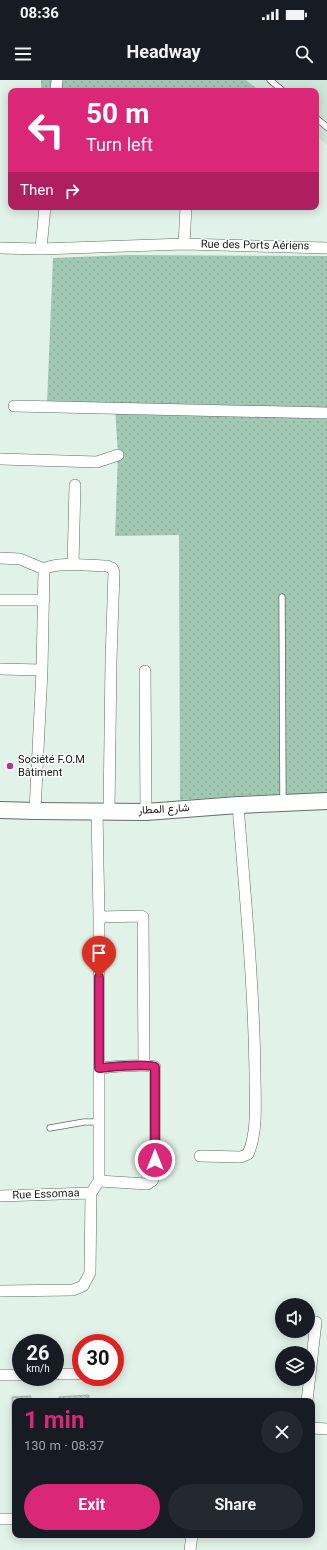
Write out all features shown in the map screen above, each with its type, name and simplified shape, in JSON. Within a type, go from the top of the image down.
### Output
[{"type":"street","points":[[41,249],[45,210]]},
{"type":"street","points":[[184,244],[186,210]]},
{"type":"street","name":"Rue des Ports Aériens","points":[[0,248],[41,249],[184,244],[327,248]]},
{"type":"street","points":[[14,406],[327,413]]},
{"type":"street","points":[[0,459],[97,462],[118,455]]},
{"type":"street","points":[[73,565],[75,485]]},
{"type":"street","points":[[0,558],[20,559],[44,569],[53,565],[107,566],[112,568],[114,572],[99,917],[99,1181],[91,1193],[90,1273],[82,1286],[73,1290],[0,1291]]},
{"type":"street","points":[[35,811],[42,670],[44,569]]},
{"type":"street","points":[[0,600],[44,600]]},
{"type":"street","points":[[0,669],[42,670]]},
{"type":"street","points":[[145,671],[146,812]]},
{"type":"street","name":"شارع المطار","points":[[0,810],[146,812],[238,805],[327,801]]},
{"type":"street","points":[[200,1156],[241,1157],[248,1154],[253,1137],[255,1033],[238,805]]},
{"type":"street","points":[[99,917],[143,917],[144,1065]]},
{"type":"street","points":[[99,1068],[144,1065],[155,1067],[155,1175],[152,1181],[146,1184],[99,1181]]},
{"type":"street","name":"Rue Essomaa","points":[[0,1196],[91,1193]]},
{"type":"street","points":[[307,1398],[316,1322]]},
{"type":"street","points":[[0,1375],[12,1375]]},
{"type":"street","points":[[315,1428],[327,1429]]},
{"type":"street","points":[[0,1519],[12,1519]]},
{"type":"street","points":[[190,1550],[192,1538]]},
{"type":"lane","points":[[270,80],[279,88]]},
{"type":"lane","points":[[319,120],[327,127]]},
{"type":"lane","points":[[282,596],[283,803]]},
{"type":"lane","points":[[50,1128],[84,1122],[99,1122]]},
{"type":"shaded area","points":[[41,80],[246,80],[256,88],[41,88]]},
{"type":"shaded area","points":[[246,80],[327,80],[327,145],[319,138],[319,88],[256,88]]},
{"type":"shaded area","points":[[128,255],[327,256],[327,793],[254,795],[180,800],[179,535],[115,536],[118,454],[115,408],[47,403],[53,258]]},
{"type":"building","points":[[89,1395],[89,1398],[59,1397]]},
{"type":"building","points":[[31,1396],[31,1398],[12,1398],[12,1397]]},
{"type":"place","name":"Société F.O.M Bâtiment","points":[[10,766]]},
{"type":"route","points":[[99,977],[99,1068],[144,1065],[155,1067],[155,1160]]}]
